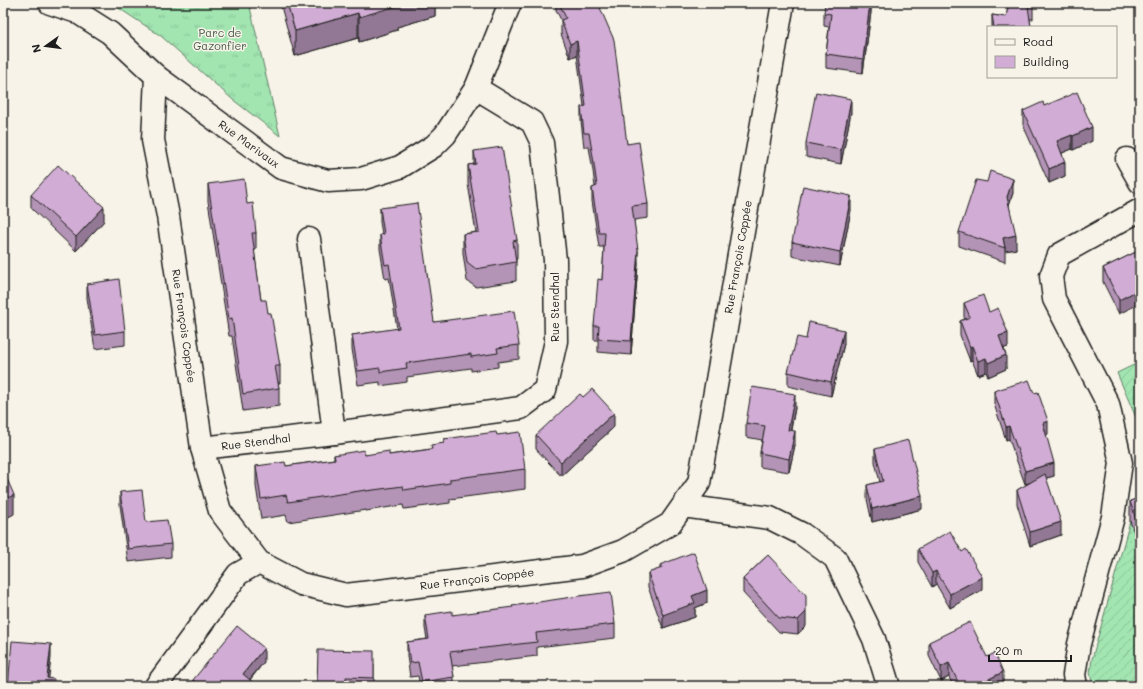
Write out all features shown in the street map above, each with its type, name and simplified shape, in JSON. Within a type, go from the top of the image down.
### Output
[{"type":"street","name":"Rue Marivaux","points":[[50,3],[77,12],[110,33],[156,76],[281,168],[328,181],[361,179],[400,167],[434,146],[445,135],[476,88],[510,3]]},
{"type":"street","name":"Rue François Coppée","points":[[156,76],[152,140],[168,216],[202,448],[220,512],[259,562],[301,584],[346,595],[582,566],[623,551],[670,524],[698,483],[783,3]]},
{"type":"street","name":"Rue Stendhal","points":[[202,448],[334,433],[521,408],[545,390],[556,341],[555,260],[542,144],[532,122],[476,88]]},
{"type":"street","points":[[1127,159],[1140,182]]},
{"type":"street","points":[[1076,686],[1074,675],[1079,644],[1113,518],[1121,463],[1108,404],[1054,299],[1051,276],[1059,255],[1140,210]]},
{"type":"street","points":[[309,239],[334,433]]},
{"type":"street","points":[[683,506],[770,518],[802,534],[835,558],[874,638],[888,684],[887,686]]},
{"type":"street","points":[[156,686],[238,574],[259,562]]},
{"type":"green space","name":"Parc de Gazonfier","points":[[111,3],[249,3],[280,136],[232,99],[161,36]]},
{"type":"green space","points":[[1140,362],[1140,427],[1117,373]]},
{"type":"green space","points":[[1140,518],[1140,686],[1093,686],[1090,673],[1092,659],[1130,521]]},
{"type":"building","points":[[287,3],[397,3],[397,6],[359,17],[358,13],[295,31]]},
{"type":"building","points":[[559,3],[598,3],[614,40],[627,144],[639,142],[648,204],[632,206],[638,250],[631,341],[598,339],[599,326],[594,326],[598,279],[602,280],[605,233],[599,233],[592,188],[597,186],[589,133],[584,133],[581,107],[586,106],[577,41],[570,44],[561,20],[566,18]]},
{"type":"building","points":[[825,3],[870,3],[863,59],[826,54],[831,14],[824,13]]},
{"type":"building","points":[[1009,3],[1033,3],[1033,5],[1028,6],[1031,26],[994,26],[992,15],[1006,17]]},
{"type":"building","points":[[816,92],[851,99],[841,150],[806,143]]},
{"type":"building","points":[[1077,92],[1092,127],[1073,136],[1072,135],[1057,141],[1065,162],[1049,169],[1023,111],[1043,102],[1044,106]]},
{"type":"building","points":[[502,147],[517,240],[513,241],[516,262],[476,269],[467,262],[463,234],[479,232],[468,165],[476,164],[474,151]]},
{"type":"building","points":[[58,165],[104,207],[76,237],[31,195]]},
{"type":"building","points":[[990,171],[1013,179],[1007,197],[1016,235],[1003,238],[1005,248],[959,232],[976,180],[987,182]]},
{"type":"building","points":[[244,179],[247,204],[253,203],[256,233],[252,233],[261,300],[266,300],[268,313],[271,313],[280,366],[275,366],[279,388],[243,394],[232,318],[229,319],[208,184]]},
{"type":"building","points":[[803,186],[851,196],[840,252],[792,242]]},
{"type":"building","points":[[417,203],[434,322],[514,311],[519,345],[497,348],[498,353],[471,357],[471,354],[406,363],[407,368],[380,372],[380,368],[358,371],[352,335],[399,328],[389,264],[385,265],[380,235],[384,234],[380,208]]},
{"type":"building","points":[[1140,250],[1140,289],[1119,300],[1103,268]]},
{"type":"building","points":[[119,279],[125,331],[95,335],[87,284]]},
{"type":"building","points":[[983,295],[989,312],[998,308],[1008,333],[999,336],[1006,355],[988,363],[986,358],[978,361],[972,346],[970,347],[960,321],[970,317],[964,303]]},
{"type":"building","points":[[809,322],[844,330],[831,382],[788,372],[797,337],[806,339]]},
{"type":"building","points":[[1029,380],[1034,393],[1038,392],[1048,421],[1043,423],[1054,463],[1025,471],[1009,426],[1006,427],[994,391]]},
{"type":"building","points":[[752,387],[795,394],[788,430],[795,431],[789,459],[760,453],[765,426],[746,423]]},
{"type":"building","points":[[592,389],[614,413],[561,462],[536,435],[580,394],[583,397]]},
{"type":"building","points":[[496,432],[497,435],[520,432],[525,469],[450,479],[450,483],[404,490],[403,486],[288,502],[286,495],[261,499],[256,466],[285,462],[286,466],[335,459],[334,455],[364,450],[365,455],[389,451],[389,455],[432,449],[431,445],[444,443],[444,439]]},
{"type":"building","points":[[908,440],[922,496],[872,509],[867,485],[883,481],[875,449]]},
{"type":"building","points":[[3,472],[14,495],[3,500]]},
{"type":"building","points":[[1045,474],[1061,522],[1030,532],[1017,490]]},
{"type":"building","points":[[142,490],[146,522],[167,520],[171,544],[128,549],[120,492]]},
{"type":"building","points":[[1140,498],[1140,531],[1130,501]]},
{"type":"building","points":[[950,531],[962,552],[966,549],[982,577],[950,594],[936,571],[932,573],[918,549]]},
{"type":"building","points":[[694,552],[707,590],[692,596],[695,603],[663,615],[648,573],[662,568],[660,565]]},
{"type":"building","points":[[768,555],[806,595],[806,612],[798,620],[779,618],[743,579]]},
{"type":"building","points":[[611,592],[615,624],[536,633],[537,642],[450,652],[454,677],[422,682],[418,662],[410,663],[407,642],[429,639],[425,615],[452,611],[452,615]]},
{"type":"building","points":[[970,622],[987,657],[995,653],[1003,672],[975,686],[960,686],[949,663],[941,667],[929,642]]},
{"type":"building","points":[[237,626],[264,648],[243,674],[256,685],[200,686],[193,680]]},
{"type":"building","points":[[12,641],[51,644],[47,678],[54,679],[53,686],[8,686]]},
{"type":"building","points":[[318,650],[374,651],[374,678],[346,677],[346,686],[317,686]]}]
